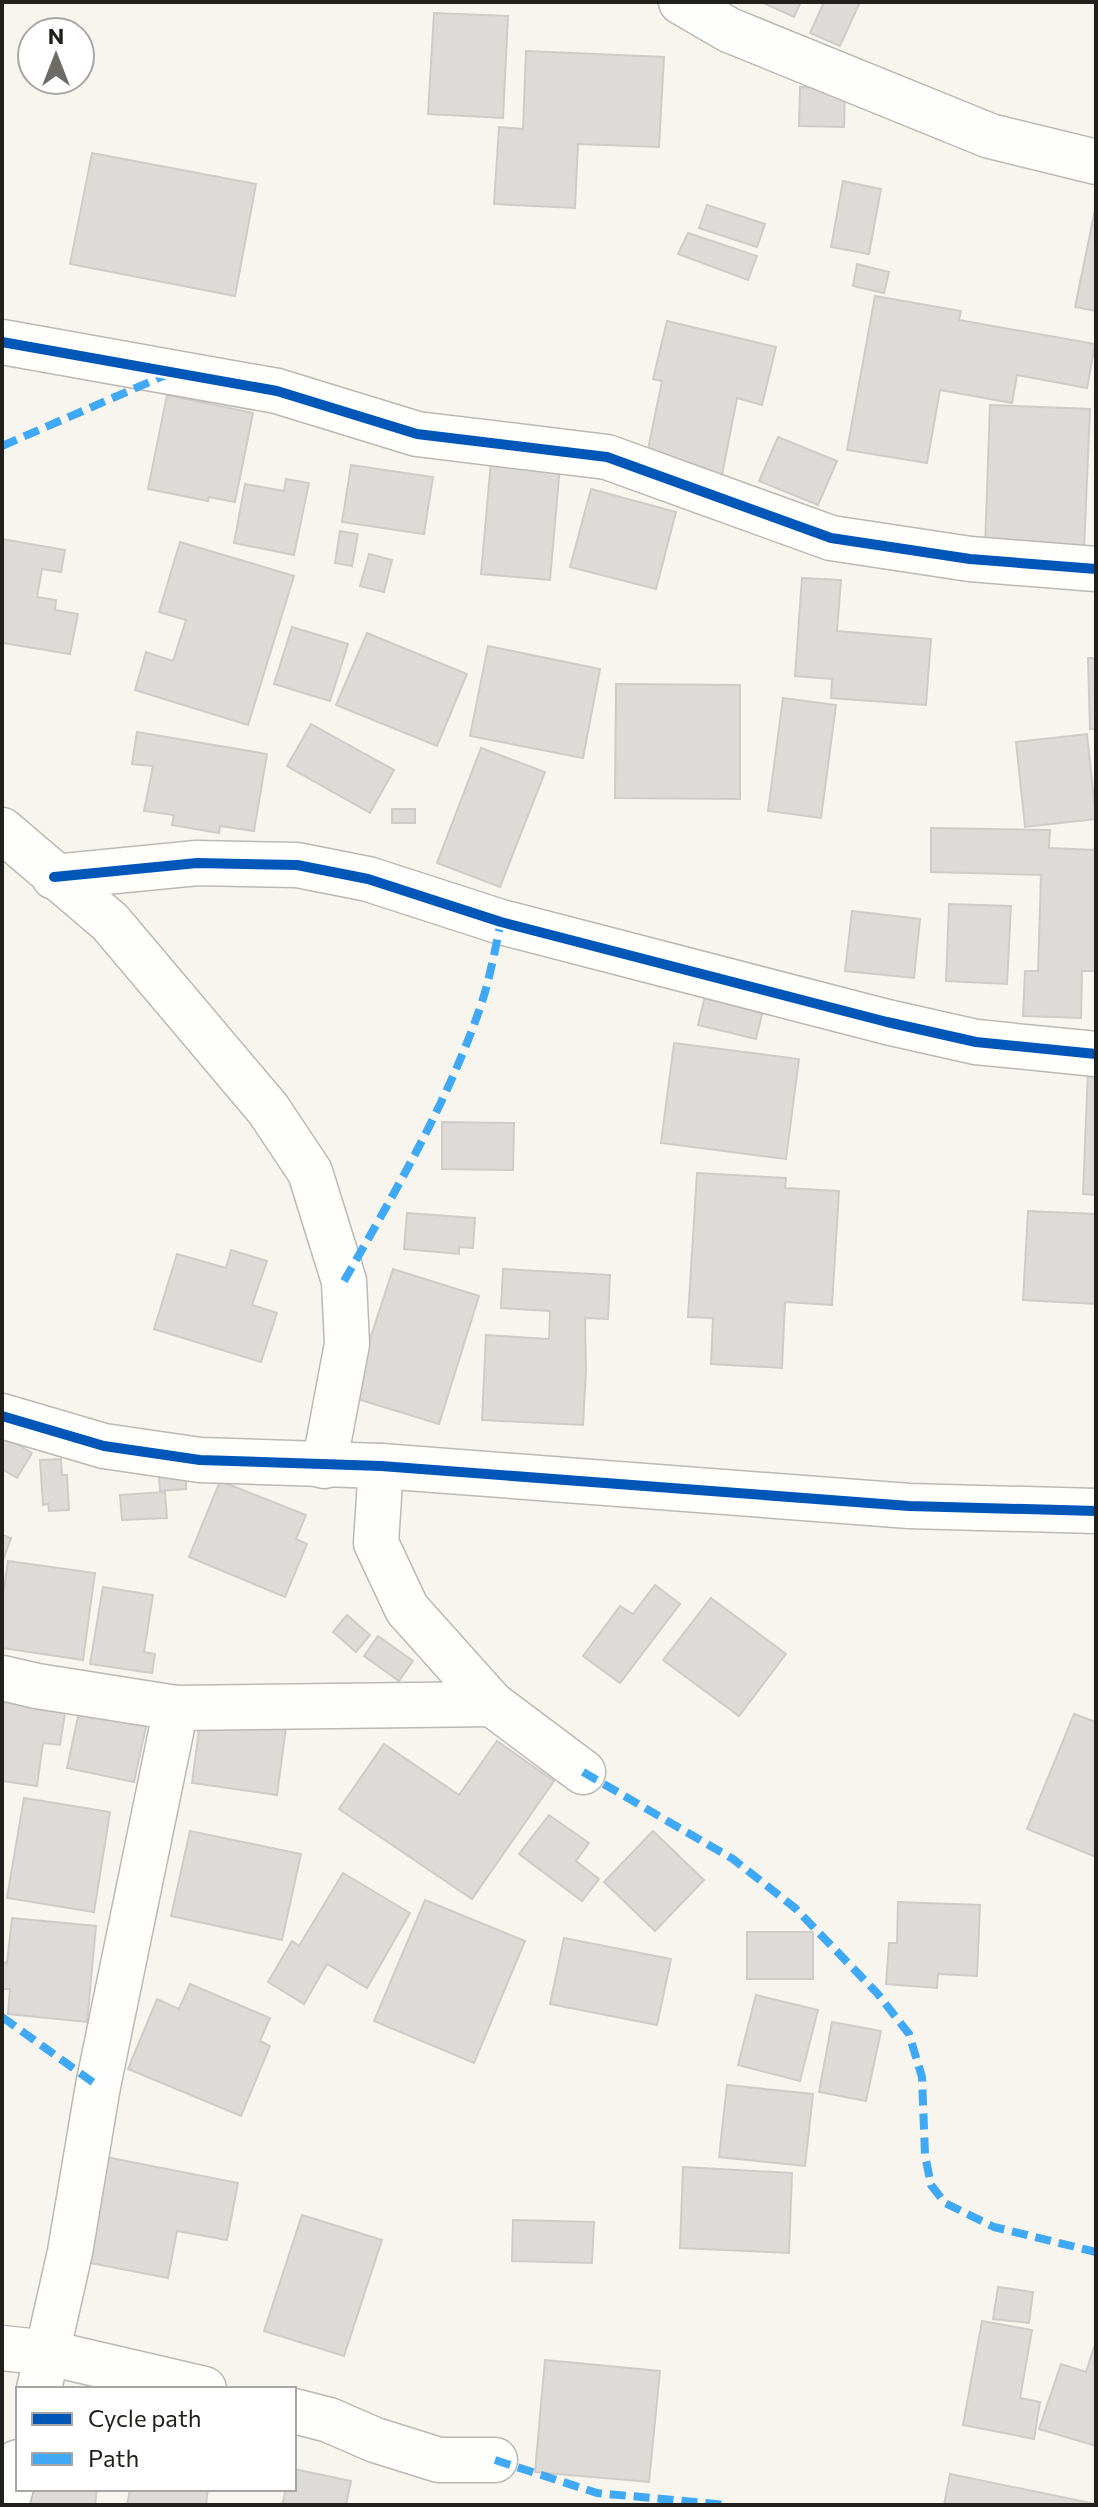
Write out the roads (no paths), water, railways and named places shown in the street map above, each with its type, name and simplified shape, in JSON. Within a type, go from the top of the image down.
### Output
[{"type":"street","points":[[681,2],[729,30],[990,136],[1096,162]]},
{"type":"street","points":[[2,342],[277,391],[417,434],[607,457],[831,538],[970,559],[1096,569]]},
{"type":"street","points":[[2,830],[110,922],[268,1109],[310,1172],[344,1281],[347,1344],[324,1466]]},
{"type":"street","points":[[54,877],[197,863],[297,865],[368,879],[501,922],[887,1022],[976,1042],[1096,1054]]},
{"type":"street","points":[[2,1416],[104,1446],[200,1460],[381,1466],[909,1506],[1096,1511]]},
{"type":"street","points":[[381,1466],[376,1543],[407,1609],[492,1704],[583,1772]]},
{"type":"street","points":[[2,1678],[176,1708],[492,1704]]},
{"type":"street","points":[[44,2371],[70,2252],[98,2086],[176,1708]]},
{"type":"street","points":[[2,2348],[44,2371],[186,2387]]},
{"type":"street","points":[[296,2412],[329,2420],[375,2440],[439,2460],[495,2460]]},
{"type":"street","points":[[6,2505],[16,2469]]}]
